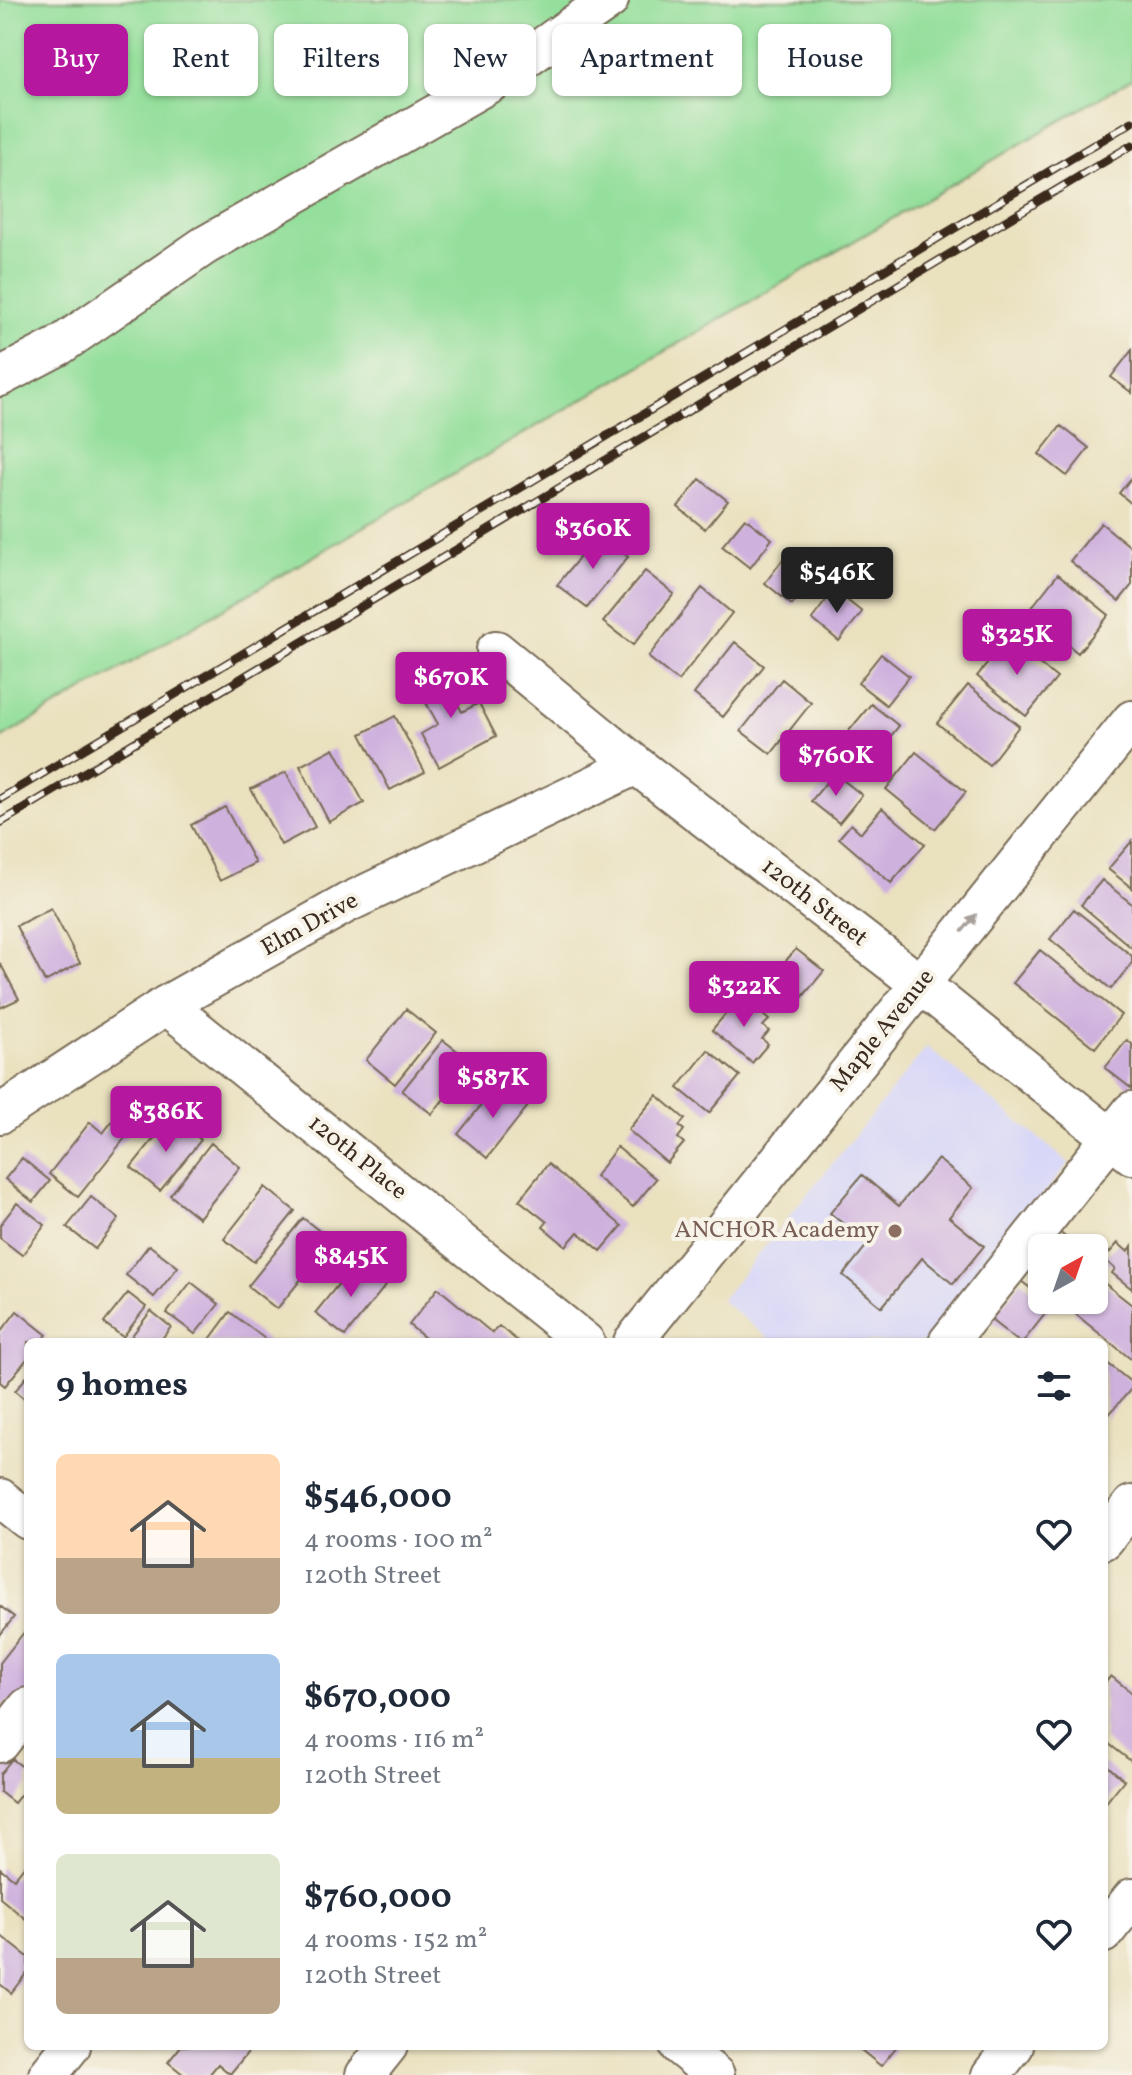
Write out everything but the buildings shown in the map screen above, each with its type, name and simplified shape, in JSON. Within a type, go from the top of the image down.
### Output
[{"type":"street","points":[[0,377],[59,346],[204,246],[497,79],[609,0]]},
{"type":"street","name":"120th Street","points":[[496,650],[636,765],[920,984],[1125,1135]]},
{"type":"street","name":"Maple Avenue","points":[[636,1338],[1132,720]]},
{"type":"street","name":"Elm Drive","points":[[0,1114],[166,1005],[347,903],[636,765]]},
{"type":"street","name":"120th Place","points":[[166,1005],[580,1338]]},
{"type":"street","points":[[951,1338],[1125,1135]]},
{"type":"street","points":[[0,1498],[24,1517]]},
{"type":"street","points":[[1108,1535],[1132,1505]]},
{"type":"street","points":[[0,1743],[24,1712]]},
{"type":"street","points":[[1108,1928],[1132,1898]]},
{"type":"street","points":[[48,2075],[68,2050]]},
{"type":"street","points":[[365,2075],[385,2050]]},
{"type":"street","points":[[991,2075],[1011,2050]]},
{"type":"shaded area","name":"ANCHOR Academy","points":[[927,1047],[1069,1163],[927,1338],[768,1338],[721,1300]]},
{"type":"green space","points":[[0,0],[1132,0],[1132,79],[0,739]]},
{"type":"railway","points":[[0,799],[1132,122]]},
{"type":"railway","points":[[0,823],[1132,145]]},
{"type":"place","name":"ANCHOR Academy","points":[[895,1231]]}]
